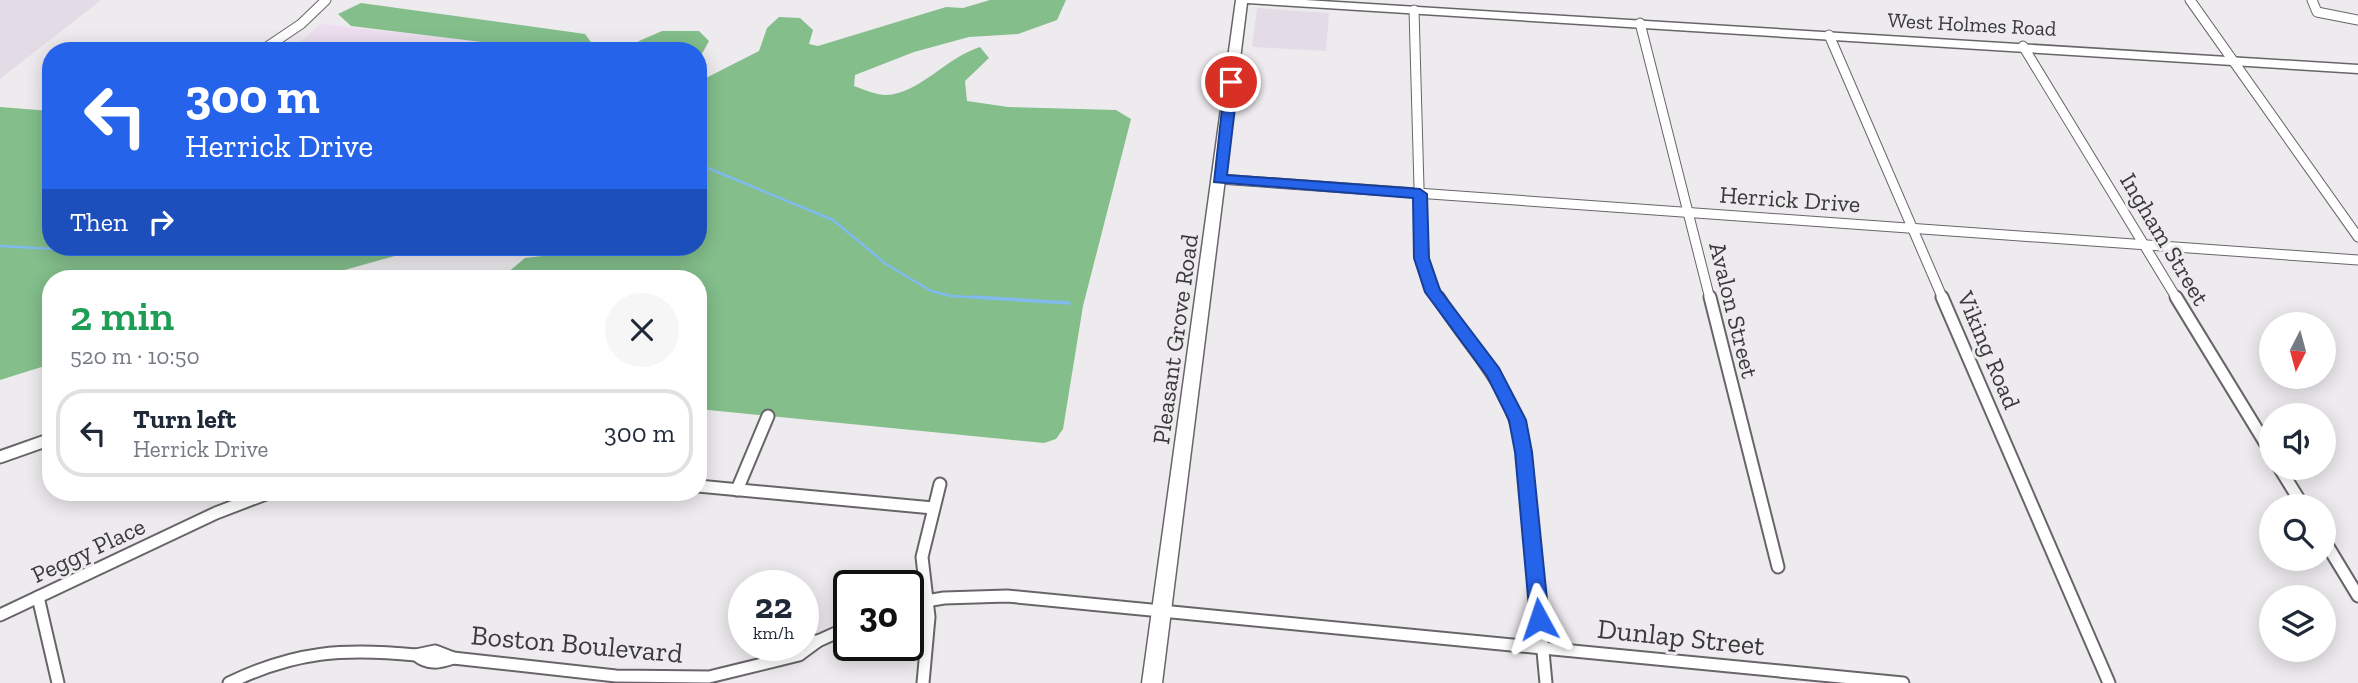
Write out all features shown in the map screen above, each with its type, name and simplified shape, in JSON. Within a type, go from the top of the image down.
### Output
[{"type":"street","points":[[274,42],[301,24],[326,0]]},
{"type":"street","name":"Pleasant Grove Road","points":[[1152,683],[1242,0]]},
{"type":"street","name":"West Holmes Road","points":[[1248,0],[2358,69]]},
{"type":"street","points":[[2190,0],[2358,237]]},
{"type":"street","points":[[2312,0],[2317,12],[2358,20]]},
{"type":"street","points":[[1414,10],[1421,258],[1429,284],[1444,310],[1493,372],[1518,420],[1524,452],[1546,683]]},
{"type":"street","name":"Avalon Street","points":[[1640,23],[1778,567]]},
{"type":"street","name":"Viking Road","points":[[1829,35],[2109,683]]},
{"type":"street","name":"Ingham Street","points":[[2023,47],[2259,433]]},
{"type":"street","name":"Herrick Drive","points":[[1219,179],[2358,260]]},
{"type":"street","points":[[737,490],[768,416]]},
{"type":"street","points":[[0,457],[42,442]]},
{"type":"street","points":[[923,683],[929,617],[922,557],[940,484]]},
{"type":"street","points":[[707,487],[933,508]]},
{"type":"street","name":"Peggy Place","points":[[0,615],[235,501]]},
{"type":"street","points":[[2336,560],[2358,596]]},
{"type":"street","points":[[926,600],[1007,596],[1162,611]]},
{"type":"street","points":[[37,597],[58,683]]},
{"type":"street","name":"Dunlap Street","points":[[1162,611],[1903,683]]},
{"type":"street","name":"Boston Boulevard","points":[[229,683],[261,666],[325,649],[416,654],[423,662],[440,663],[453,658],[670,679],[734,672],[769,661]]},
{"type":"shaded area","points":[[0,0],[101,0],[47,42],[42,42],[42,46],[0,79]]},
{"type":"shaded area","points":[[1257,8],[1329,13],[1326,51],[1252,47]]},
{"type":"shaded area","points":[[320,24],[485,42],[301,42]]},
{"type":"green space","points":[[990,0],[1066,0],[1057,20],[1018,34],[969,37],[914,52],[855,75],[854,86],[882,95],[898,93],[922,82],[956,59],[980,47],[989,58],[965,81],[967,101],[1008,107],[1116,110],[1131,119],[1083,306],[1063,429],[1056,439],[1044,443],[707,410],[707,270],[511,270],[525,258],[542,256],[707,256],[707,77],[759,51],[767,28],[779,17],[800,18],[813,30],[809,44],[818,46],[946,7],[963,8]]},
{"type":"green space","points":[[361,3],[585,34],[591,42],[481,42],[351,26],[338,14]]},
{"type":"green space","points":[[662,31],[699,31],[709,41],[707,45],[707,42],[639,41]]},
{"type":"green space","points":[[0,107],[42,110],[42,256],[395,256],[345,270],[42,270],[42,367],[0,380]]},
{"type":"waterway","points":[[707,168],[833,220],[886,264],[931,291],[951,296],[1002,299]]},
{"type":"waterway","points":[[0,246],[42,248]]},
{"type":"waterway","points":[[973,297],[1069,303]]},
{"type":"route","points":[[1231,82],[1219,179],[1420,194],[1421,258],[1433,292],[1493,372],[1518,420],[1524,452],[1539,619]]}]
